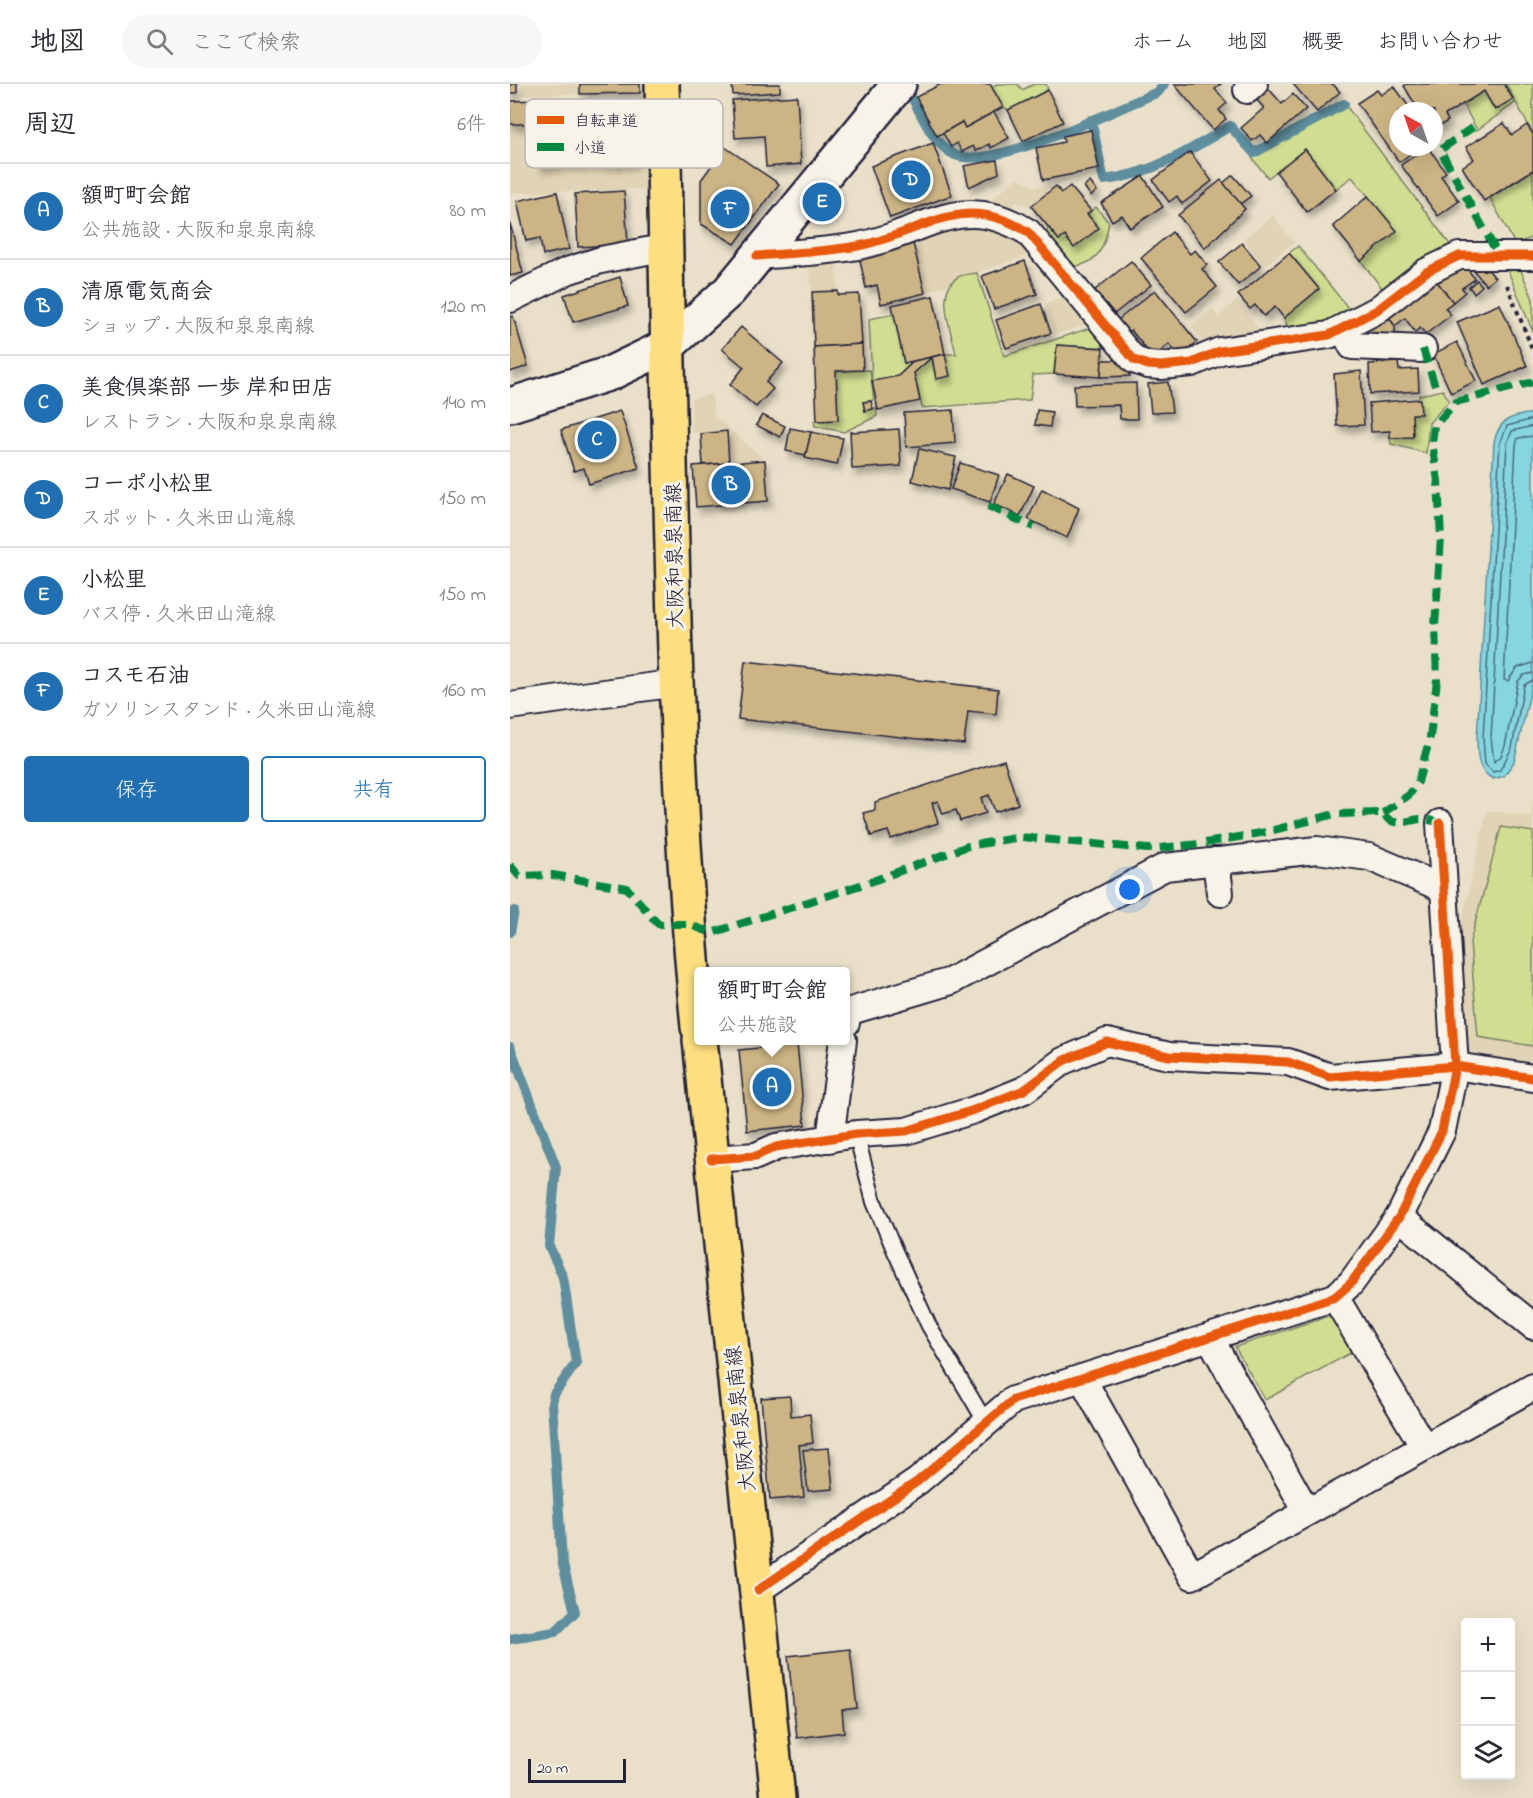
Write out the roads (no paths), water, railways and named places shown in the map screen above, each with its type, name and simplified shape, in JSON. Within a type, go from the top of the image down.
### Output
[{"type":"main road","name":"大阪和泉泉南線","points":[[662,84],[662,99]]},
{"type":"main road","name":"大阪和泉泉南線","points":[[665,168],[677,683],[688,924],[694,980]]},
{"type":"main road","name":"大阪和泉泉南線","points":[[700,1045],[778,1798]]},
{"type":"street","points":[[510,405],[611,373],[669,345],[729,291],[899,84]]},
{"type":"street","points":[[758,256],[858,246],[960,214],[976,212],[1010,221],[1028,232],[1134,360],[1161,366],[1192,363],[1220,351],[1329,335],[1377,310],[1426,272],[1459,256],[1533,256]]},
{"type":"street","points":[[510,299],[567,270],[601,260],[667,247]]},
{"type":"street","points":[[1343,328],[1352,346],[1423,349]]},
{"type":"street","points":[[510,706],[677,683]]},
{"type":"street","points":[[758,1590],[918,1481],[1012,1400],[1335,1297],[1352,1283],[1399,1216],[1442,1131],[1455,1066],[1442,888],[1440,823]]},
{"type":"street","points":[[850,1011],[951,981],[1165,867],[1317,850],[1370,857],[1442,888]]},
{"type":"street","points":[[1216,861],[1220,893]]},
{"type":"street","points":[[711,1159],[756,1156],[776,1147],[856,1134],[906,1131],[974,1110],[1024,1090],[1063,1061],[1107,1042],[1169,1056],[1288,1062],[1330,1077],[1455,1066],[1533,1078]]},
{"type":"street","points":[[830,1139],[842,1045]]},
{"type":"street","points":[[1399,1216],[1533,1326]]},
{"type":"street","points":[[1335,1297],[1424,1447]]},
{"type":"street","points":[[1210,1338],[1307,1512]]},
{"type":"street","points":[[1082,1378],[1192,1576],[1533,1388]]},
{"type":"lane","points":[[856,1134],[874,1202],[893,1247],[930,1326],[986,1423]]},
{"type":"water","points":[[1533,413],[1533,680],[1514,762],[1504,776],[1493,779],[1481,767],[1477,739],[1494,442],[1499,428],[1507,420]]},
{"type":"waterway","points":[[914,101],[930,131],[941,145],[955,155],[973,158],[997,154],[1056,136],[1158,92],[1164,84]]},
{"type":"waterway","points":[[1091,120],[1104,180],[1154,167],[1230,126],[1254,153],[1344,104]]},
{"type":"waterway","points":[[510,932],[514,911]]},
{"type":"waterway","points":[[510,1047],[556,1167],[549,1246],[563,1277],[576,1363],[554,1394],[552,1403],[562,1561],[575,1612],[555,1632],[510,1639]]},
{"type":"place","name":"コーポ小松里","points":[[911,180]]},
{"type":"place","name":"小松里","points":[[822,202]]},
{"type":"place","name":"コスモ石油","points":[[730,209]]},
{"type":"place","name":"美食倶楽部 一歩 岸和田店","points":[[597,440]]},
{"type":"place","name":"清原電気商会","points":[[731,485]]},
{"type":"place","name":"額町町会館","points":[[772,1087]]}]
